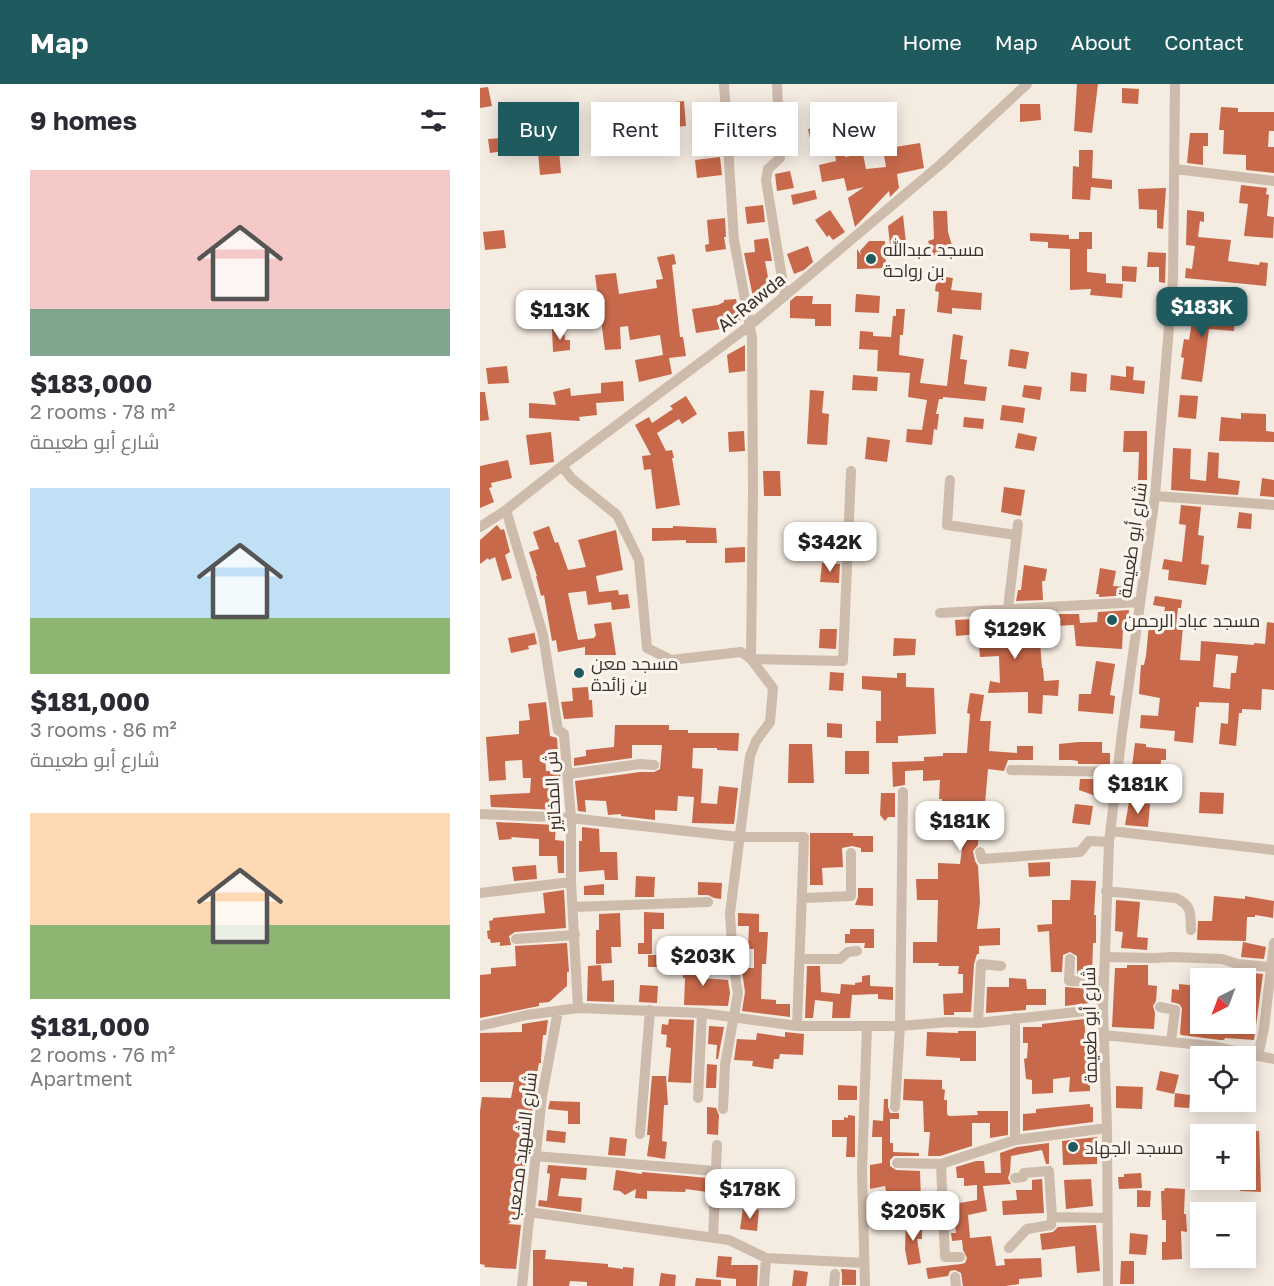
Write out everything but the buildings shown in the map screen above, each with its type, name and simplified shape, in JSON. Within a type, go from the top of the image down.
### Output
[{"type":"street","points":[[724,84],[734,240],[752,338],[751,659]]},
{"type":"street","points":[[777,84],[780,158],[768,169],[766,180],[785,296]]},
{"type":"street","name":"Al-Rawda","points":[[480,527],[506,510],[749,326],[941,164],[1027,84]]},
{"type":"street","name":"شارع أبو طعيمة","points":[[1108,1286],[1107,1128],[1103,1009],[1106,891],[1118,772],[1155,496],[1173,279],[1175,84]]},
{"type":"street","points":[[1174,169],[1274,181]]},
{"type":"street","points":[[562,466],[572,479],[617,515],[639,560],[646,648],[671,660],[741,652],[751,659],[773,688],[771,722],[756,741],[750,756],[739,837],[730,913],[733,963],[738,993],[725,1065],[723,1109]]},
{"type":"street","points":[[751,659],[843,661],[851,471]]},
{"type":"street","points":[[950,480],[947,525],[1017,529],[1008,608]]},
{"type":"street","points":[[1155,496],[1274,505]]},
{"type":"street","name":"ش المخاتير","points":[[506,510],[543,635],[558,730],[564,734],[569,774],[571,882],[578,1008]]},
{"type":"street","points":[[940,613],[1140,602]]},
{"type":"street","points":[[569,774],[654,765]]},
{"type":"street","points":[[1011,770],[1118,772]]},
{"type":"street","points":[[895,1107],[900,1026],[903,792]]},
{"type":"street","points":[[480,814],[571,818],[739,837],[804,837],[797,1026]]},
{"type":"street","points":[[980,852],[982,859],[1080,852],[1089,841],[1110,837],[1274,850]]},
{"type":"street","points":[[803,898],[851,896],[851,853]]},
{"type":"street","points":[[480,893],[571,882]]},
{"type":"street","points":[[1106,891],[1176,898],[1190,909],[1191,930]]},
{"type":"street","points":[[574,907],[708,902]]},
{"type":"street","points":[[516,939],[575,935]]},
{"type":"street","points":[[1258,1056],[1264,1029],[1274,943]]},
{"type":"street","points":[[801,958],[840,959],[848,952],[857,951]]},
{"type":"street","points":[[1105,957],[1212,958],[1238,964],[1270,967]]},
{"type":"street","points":[[1070,959],[1069,981],[1104,982]]},
{"type":"street","points":[[978,1023],[981,964],[1001,966]]},
{"type":"street","points":[[1160,1007],[1175,1010],[1171,1042]]},
{"type":"street","points":[[480,1026],[527,1015],[578,1008],[702,1013],[797,1026],[978,1023],[1103,1009]]},
{"type":"street","points":[[640,1134],[650,1010]]},
{"type":"street","name":"شارع الشهيد مصعب","points":[[522,1286],[542,1096],[558,1011]]},
{"type":"street","points":[[698,1098],[702,1013]]},
{"type":"street","points":[[1015,1018],[1015,1140]]},
{"type":"street","points":[[865,1286],[862,1170],[867,1026]]},
{"type":"street","points":[[1104,1035],[1211,1046],[1274,1059]]},
{"type":"street","points":[[897,1163],[941,1164],[1015,1140],[1107,1128]]},
{"type":"street","points":[[713,1238],[717,1145]]},
{"type":"street","points":[[535,1156],[715,1171]]},
{"type":"street","points":[[941,1164],[945,1257],[960,1257]]},
{"type":"street","points":[[1009,1248],[1027,1229],[1051,1225],[1052,1217],[1049,1171],[1024,1173],[1023,1177],[1015,1178]]},
{"type":"street","points":[[529,1212],[729,1240],[766,1258],[864,1263]]},
{"type":"street","points":[[1052,1217],[1107,1218]]},
{"type":"street","points":[[764,1286],[766,1258]]},
{"type":"place","name":"مسجد عبدالله بن رواحة","points":[[871,259]]},
{"type":"place","name":"مسجد عباد الرحمن","points":[[1112,620]]},
{"type":"place","name":"مسجد معن بن زائدة","points":[[579,673]]},
{"type":"place","name":"مسجد الجهاد","points":[[1073,1147]]}]
